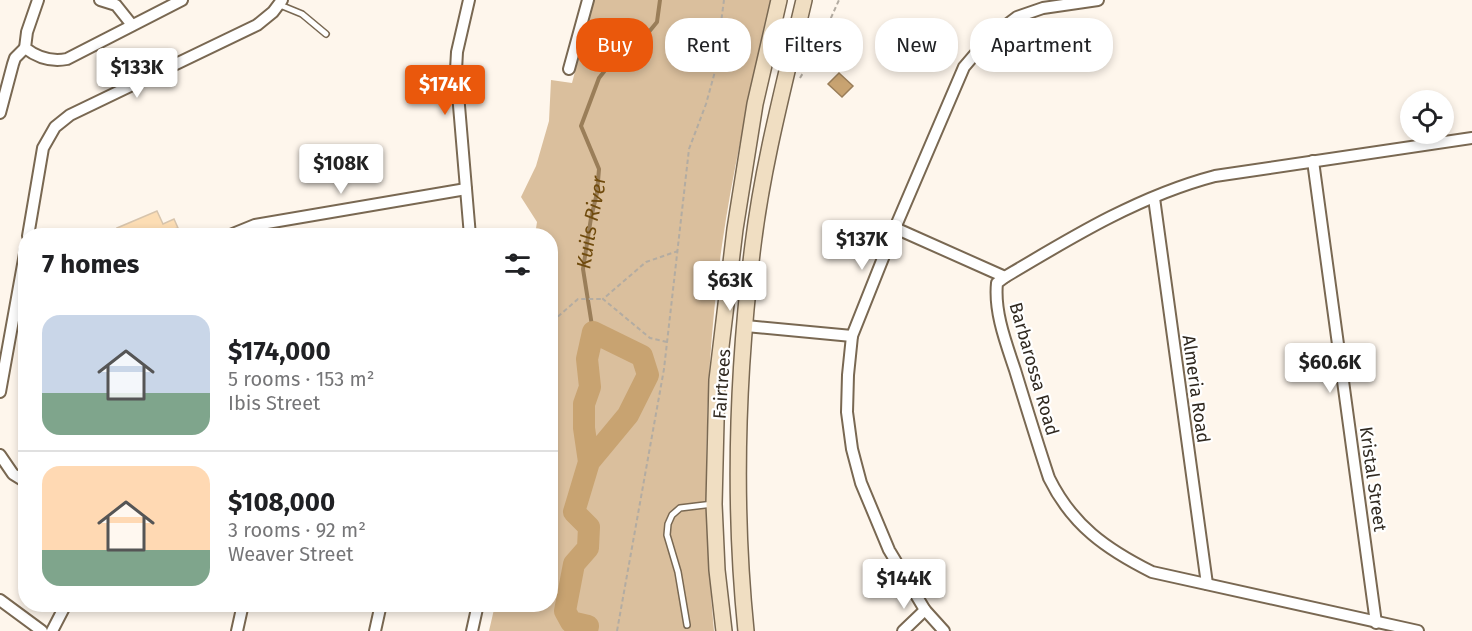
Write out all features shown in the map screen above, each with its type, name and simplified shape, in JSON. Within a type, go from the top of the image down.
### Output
[{"type":"main road","name":"Fairtrees","points":[[724,631],[717,570],[714,504],[717,380],[735,229],[755,104],[779,0]]},
{"type":"main road","name":"Fairtrees","points":[[746,631],[738,497],[738,436],[753,244],[764,181],[804,0]]},
{"type":"street","points":[[0,113],[15,58],[25,48],[27,32],[39,0]]},
{"type":"street","points":[[99,0],[116,5],[132,25]]},
{"type":"street","points":[[25,48],[38,57],[59,61],[68,59],[182,0]]},
{"type":"street","points":[[469,0],[457,52],[456,70],[469,228]]},
{"type":"street","points":[[568,69],[588,0]]},
{"type":"street","points":[[944,631],[926,610],[889,550],[858,471],[852,449],[847,411],[852,336],[895,228],[964,67],[988,39],[1017,17],[1043,8],[1098,0]]},
{"type":"street","points":[[29,228],[43,148],[55,126],[70,115],[257,25],[266,20],[281,2]]},
{"type":"street","points":[[895,228],[1005,277],[1096,224],[1195,181],[1215,176],[1472,138]]},
{"type":"street","name":"Kristal Street","points":[[1313,161],[1376,623]]},
{"type":"street","points":[[248,228],[466,189]]},
{"type":"street","name":"Almeria Road","points":[[1154,198],[1207,584]]},
{"type":"street","name":"Barbarossa Road","points":[[1005,277],[997,284],[996,293],[1004,334],[1049,478],[1057,493],[1091,535],[1115,553],[1152,572],[1418,631]]},
{"type":"street","points":[[0,392],[18,309]]},
{"type":"street","points":[[746,326],[852,336]]},
{"type":"street","points":[[0,456],[13,474],[18,477]]},
{"type":"street","points":[[0,600],[42,631]]},
{"type":"street","points":[[903,631],[926,610]]},
{"type":"street","points":[[52,631],[62,612]]},
{"type":"street","points":[[237,631],[241,612]]},
{"type":"street","points":[[375,631],[379,612]]},
{"type":"street","points":[[472,631],[476,612]]},
{"type":"lane","points":[[281,2],[302,14],[326,34]]},
{"type":"lane","points":[[687,625],[678,572],[667,535],[668,524],[672,515],[680,508],[714,504]]},
{"type":"path","points":[[617,631],[667,342],[689,149],[714,75],[724,0]]},
{"type":"path","points":[[798,81],[816,51],[838,0]]},
{"type":"path","points":[[603,299],[646,262],[678,251]]},
{"type":"path","points":[[558,316],[578,299],[603,299],[650,338],[667,342]]},
{"type":"shaded area","points":[[594,0],[772,0],[768,18],[763,18],[763,39],[732,183],[711,341],[707,486],[714,631],[489,631],[493,612],[558,612],[558,228],[536,228],[537,222],[521,197],[536,166],[549,121],[551,80],[572,83],[576,68],[576,72],[653,72],[653,18],[589,18]]},
{"type":"shaded area","points":[[839,73],[853,86],[842,97],[828,84]]},
{"type":"building","points":[[157,211],[163,224],[174,219],[178,228],[117,228]]},
{"type":"waterway","name":"Kuils River","points":[[593,332],[583,269],[597,193],[599,169],[581,126],[599,78],[626,44],[648,33],[657,22],[660,0]]},
{"type":"waterway","name":"Kuils River","points":[[587,631],[588,626],[571,622],[565,611],[574,564],[588,548],[589,527],[574,512],[589,462],[628,415],[648,375],[642,356],[593,332],[587,359],[590,387],[584,404],[584,428],[589,462]]}]
